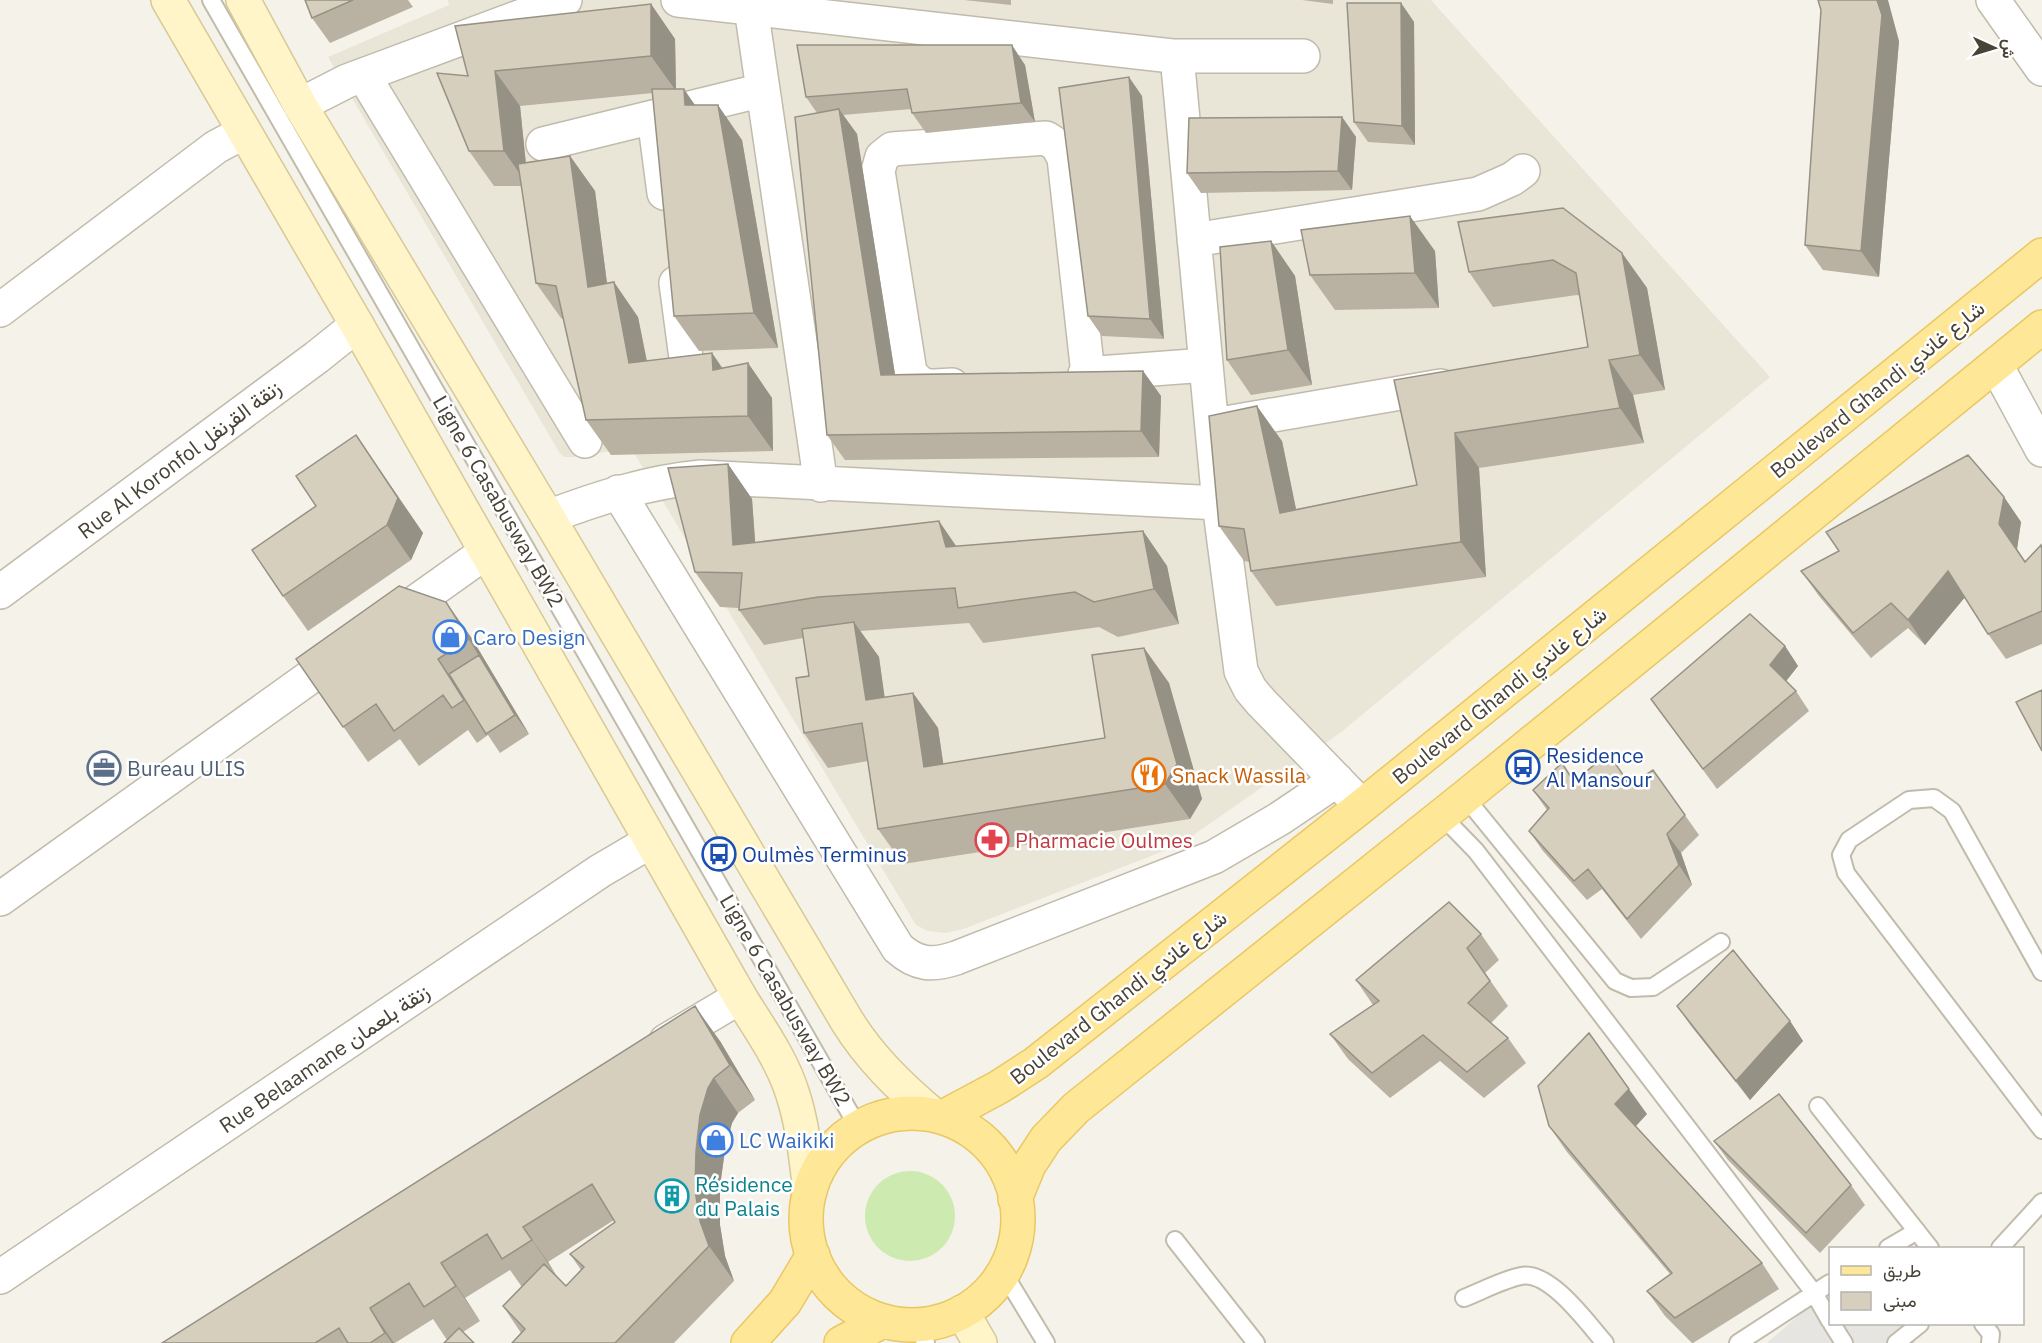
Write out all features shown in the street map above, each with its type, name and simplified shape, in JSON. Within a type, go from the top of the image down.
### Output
[{"type":"main road","points":[[168,0],[357,325],[740,997],[780,1062],[793,1093],[801,1122],[810,1191]]},
{"type":"main road","points":[[243,0],[300,105],[861,1043],[882,1069],[938,1116]]},
{"type":"main road","name":"Boulevard Ghandi شارع غاندي","points":[[938,1116],[999,1087],[1036,1063],[1362,806],[2042,255]]},
{"type":"main road","points":[[1015,1199],[1029,1165],[1046,1139],[1076,1108],[1453,806],[2042,327]]},
{"type":"main road","points":[[919,1113],[938,1116],[967,1128],[986,1143],[1008,1174],[1017,1211],[1016,1236],[1004,1272],[988,1292],[962,1312],[931,1323],[920,1334],[898,1324],[867,1315],[840,1297],[824,1278],[813,1255],[808,1240],[807,1207],[815,1175],[833,1148],[858,1127],[894,1114],[919,1113]]},
{"type":"main road","points":[[748,1343],[785,1302],[813,1255]]},
{"type":"main road","points":[[962,1312],[980,1343]]},
{"type":"main road","points":[[841,1343],[883,1321]]},
{"type":"street","points":[[300,105],[347,81],[565,0]]},
{"type":"street","points":[[678,0],[1177,56],[1303,56]]},
{"type":"street","points":[[1993,0],[2042,69]]},
{"type":"street","points":[[751,8],[821,485]]},
{"type":"street","points":[[1177,56],[1219,503],[1241,670],[1250,689],[1362,806]]},
{"type":"street","points":[[364,76],[585,441]]},
{"type":"street","points":[[543,144],[763,90]]},
{"type":"street","points":[[654,117],[668,220]]},
{"type":"street","points":[[0,310],[216,147],[244,132]]},
{"type":"street","points":[[986,382],[929,386],[917,382],[910,372],[878,171],[882,157],[892,149],[1046,138],[1057,145],[1064,158],[1088,374]]},
{"type":"street","points":[[1194,240],[1478,194],[1512,179],[1522,171]]},
{"type":"street","points":[[672,255],[686,358]]},
{"type":"street","name":"Rue Al Koronfol زنقة القرنفل","points":[[0,592],[357,325]]},
{"type":"street","points":[[1054,376],[1206,365]]},
{"type":"street","points":[[1996,365],[2042,450]]},
{"type":"street","points":[[1212,426],[1476,380]]},
{"type":"street","points":[[548,517],[618,492],[701,477],[821,485],[1219,503]]},
{"type":"street","points":[[618,492],[898,948],[921,963],[934,963],[956,958],[1214,857],[1279,819],[1337,780]]},
{"type":"street","points":[[0,899],[486,552]]},
{"type":"street","name":"Rue Belaamane زنقة بلعمان","points":[[0,1277],[600,871],[651,841]]},
{"type":"street","points":[[637,1059],[740,997]]},
{"type":"lane","name":"Ligne 6 Casabusway BW2","points":[[211,0],[858,1127]]},
{"type":"lane","points":[[2042,972],[1952,812],[1934,798],[1909,800],[1849,840],[1841,855],[1846,873],[2042,1130]]},
{"type":"lane","points":[[1453,806],[1615,981],[1631,988],[1653,987],[1721,942]]},
{"type":"lane","points":[[1453,806],[1476,851],[1814,1293],[1829,1319]]},
{"type":"lane","points":[[1818,1106],[1929,1247]]},
{"type":"lane","points":[[2001,1247],[2042,1202]]},
{"type":"lane","points":[[1890,1247],[1917,1231]]},
{"type":"lane","points":[[1175,1240],[1250,1340]]},
{"type":"lane","points":[[1004,1272],[1046,1343]]},
{"type":"lane","points":[[1464,1298],[1522,1275],[1538,1278],[1556,1289],[1605,1343]]},
{"type":"lane","points":[[1738,1343],[1829,1284]]},
{"type":"lane","points":[[1833,1325],[1844,1343]]},
{"type":"lane","points":[[1896,1343],[1918,1325]]},
{"type":"lane","points":[[1984,1325],[1991,1334],[1990,1343]]},
{"type":"shaded area","points":[[448,0],[1431,0],[1770,377],[1340,733],[1179,845],[966,928],[946,933],[928,931],[916,925],[631,448],[573,457],[564,457],[559,452],[328,57],[449,5]]},
{"type":"shaded area","points":[[1829,1289],[1829,1325],[1901,1325],[1916,1343],[1767,1343]]},
{"type":"green space","points":[[910,1171],[927,1174],[942,1184],[952,1199],[955,1216],[952,1233],[942,1248],[927,1258],[910,1261],[893,1258],[878,1248],[868,1233],[865,1216],[868,1199],[878,1184],[893,1174]]},
{"type":"building","points":[[305,0],[353,0],[312,18]]},
{"type":"building","points":[[1818,0],[1877,0],[1882,15],[1861,251],[1805,245],[1821,10]]},
{"type":"building","points":[[1347,3],[1401,3],[1402,126],[1354,122]]},
{"type":"building","points":[[651,4],[651,56],[495,71],[504,151],[469,151],[437,73],[468,76],[455,26]]},
{"type":"building","points":[[797,45],[1012,45],[1021,103],[912,113],[907,89],[806,97]]},
{"type":"building","points":[[1129,77],[1150,319],[1088,316],[1059,88]]},
{"type":"building","points":[[652,89],[684,89],[685,105],[718,105],[754,313],[674,316]]},
{"type":"building","points":[[839,109],[881,375],[1143,371],[1141,431],[827,435],[795,117]]},
{"type":"building","points":[[1342,117],[1338,171],[1187,173],[1189,118]]},
{"type":"building","points":[[570,156],[588,287],[614,282],[629,363],[712,353],[713,370],[748,363],[748,416],[586,420],[556,286],[536,283],[518,164]]},
{"type":"building","points":[[1563,208],[1622,253],[1640,355],[1609,360],[1620,408],[1455,433],[1461,542],[1251,571],[1244,529],[1219,526],[1209,416],[1257,406],[1280,513],[1417,485],[1394,380],[1588,347],[1576,273],[1553,260],[1469,272],[1458,222]]},
{"type":"building","points":[[1410,216],[1415,273],[1310,275],[1301,230]]},
{"type":"building","points":[[1271,241],[1288,350],[1227,360],[1220,247]]},
{"type":"building","points":[[356,435],[398,498],[387,525],[283,596],[252,550],[316,506],[296,476]]},
{"type":"building","points":[[1968,455],[2004,497],[1999,524],[2025,562],[2041,545],[2042,611],[1988,634],[1948,571],[1908,620],[1891,603],[1853,633],[1801,571],[1839,551],[1826,532]]},
{"type":"building","points":[[728,464],[733,545],[939,521],[946,547],[1143,531],[1154,589],[1094,602],[1075,592],[958,608],[955,588],[818,597],[739,610],[742,573],[695,572],[668,468]]},
{"type":"building","points":[[399,586],[446,602],[469,639],[438,659],[464,700],[452,708],[443,695],[394,731],[376,704],[343,727],[296,659]]},
{"type":"building","points":[[1750,614],[1785,646],[1770,665],[1796,691],[1703,769],[1651,699]]},
{"type":"building","points":[[854,622],[866,700],[913,693],[924,767],[1105,738],[1092,655],[1144,648],[1177,764],[1165,784],[878,829],[862,723],[804,733],[796,678],[809,676],[802,629]]},
{"type":"building","points":[[479,655],[515,715],[486,734],[449,674]]},
{"type":"building","points":[[2042,690],[2042,751],[2016,702]]},
{"type":"building","points":[[1608,753],[1630,785],[1653,770],[1685,815],[1667,834],[1679,865],[1627,919],[1588,869],[1574,881],[1529,831],[1549,808],[1533,790],[1562,763],[1574,782]]},
{"type":"building","points":[[1449,902],[1481,934],[1467,948],[1490,981],[1468,1003],[1508,1038],[1467,1072],[1423,1035],[1372,1073],[1330,1034],[1379,1001],[1356,980]]},
{"type":"building","points":[[1733,950],[1790,1021],[1736,1081],[1677,1006]]},
{"type":"building","points":[[695,1006],[730,1065],[714,1078],[708,1088],[700,1115],[695,1190],[700,1221],[709,1246],[615,1343],[512,1343],[525,1329],[503,1306],[544,1264],[566,1286],[584,1267],[570,1254],[615,1222],[592,1184],[523,1227],[532,1240],[502,1259],[487,1234],[441,1263],[456,1286],[424,1307],[409,1283],[370,1308],[385,1333],[370,1343],[348,1343],[339,1328],[315,1343],[162,1343]]},
{"type":"building","points":[[1589,1033],[1629,1089],[1615,1104],[1762,1263],[1675,1318],[1647,1291],[1672,1273],[1549,1126],[1538,1086]]},
{"type":"building","points":[[1779,1094],[1851,1185],[1806,1233],[1714,1141]]},
{"type":"building","points":[[459,1328],[474,1343],[444,1343]]},
{"type":"place","name":"Caro Design","points":[[450,637]]},
{"type":"place","name":"Residence Al Mansour","points":[[1523,767]]},
{"type":"place","name":"Bureau ULIS","points":[[104,768]]},
{"type":"place","name":"Snack Wassila","points":[[1149,775]]},
{"type":"place","name":"Pharmacie Oulmes","points":[[992,840]]},
{"type":"place","name":"Oulmès Terminus","points":[[719,854]]},
{"type":"place","name":"LC Waikiki","points":[[716,1140]]},
{"type":"place","name":"Résidence du Palais","points":[[672,1196]]}]
